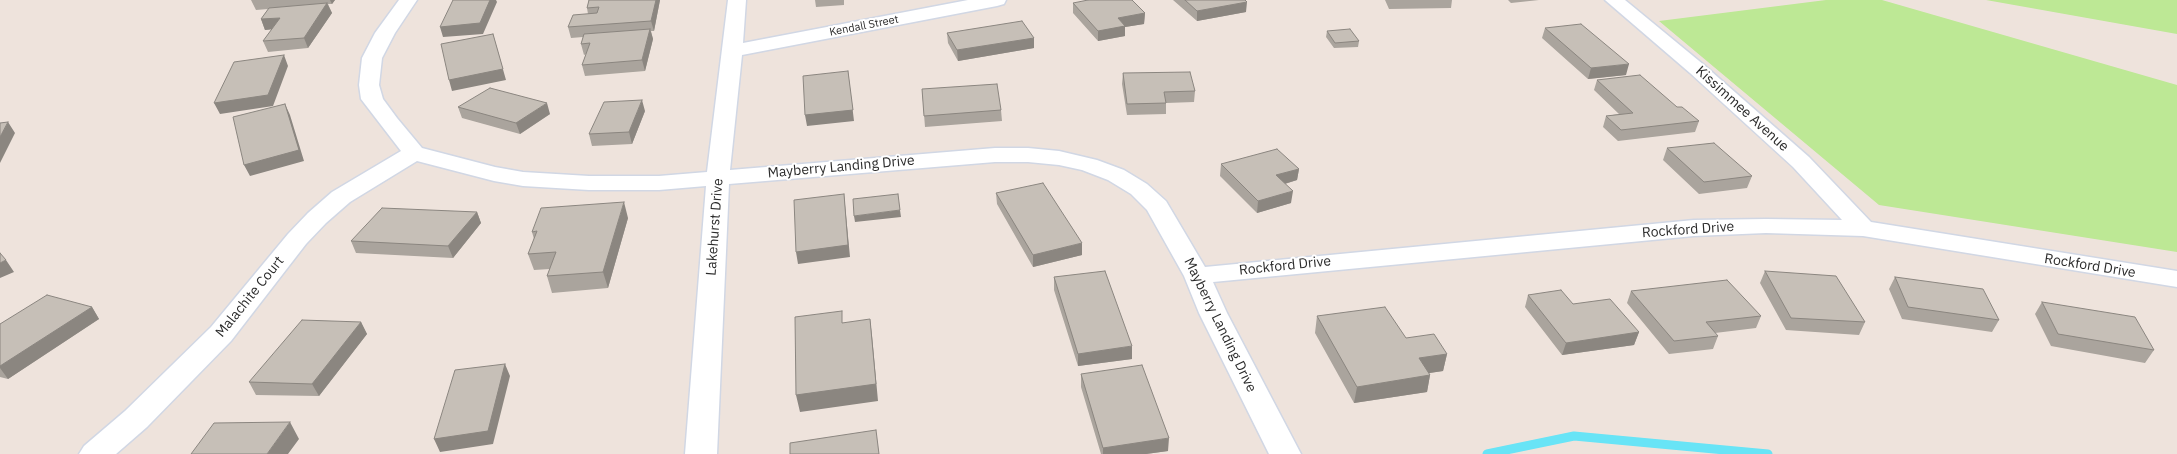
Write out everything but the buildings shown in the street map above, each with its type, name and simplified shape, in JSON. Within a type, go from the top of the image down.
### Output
[{"type":"street","points":[[408,0],[384,33],[372,58],[369,85],[372,99],[414,153]]},
{"type":"street","name":"Lakehurst Drive","points":[[701,454],[720,145],[728,96],[737,0]]},
{"type":"street","name":"Kendall Street","points":[[731,51],[997,0]]},
{"type":"street","name":"Kissimmee Avenue","points":[[1614,0],[1697,68],[1801,162],[1863,228]]},
{"type":"street","name":"Mayberry Landing Drive","points":[[414,153],[494,174],[523,179],[599,183],[659,182],[718,178],[995,155],[1059,158],[1089,164],[1116,175],[1139,189],[1157,206],[1197,276],[1213,313],[1284,454]]},
{"type":"street","name":"Malachite Court","points":[[95,454],[136,419],[221,334],[297,239],[317,218],[341,198],[414,153]]},
{"type":"street","name":"Rockford Drive","points":[[1197,276],[1252,268],[1694,228],[1766,226],[1863,228],[2177,280]]},
{"type":"green space","points":[[1826,0],[1882,0],[2177,85],[2177,252],[1879,205],[1659,21]]},
{"type":"green space","points":[[1986,0],[2177,0],[2177,34]]},
{"type":"waterway","points":[[1487,454],[1574,436],[1768,454]]}]
